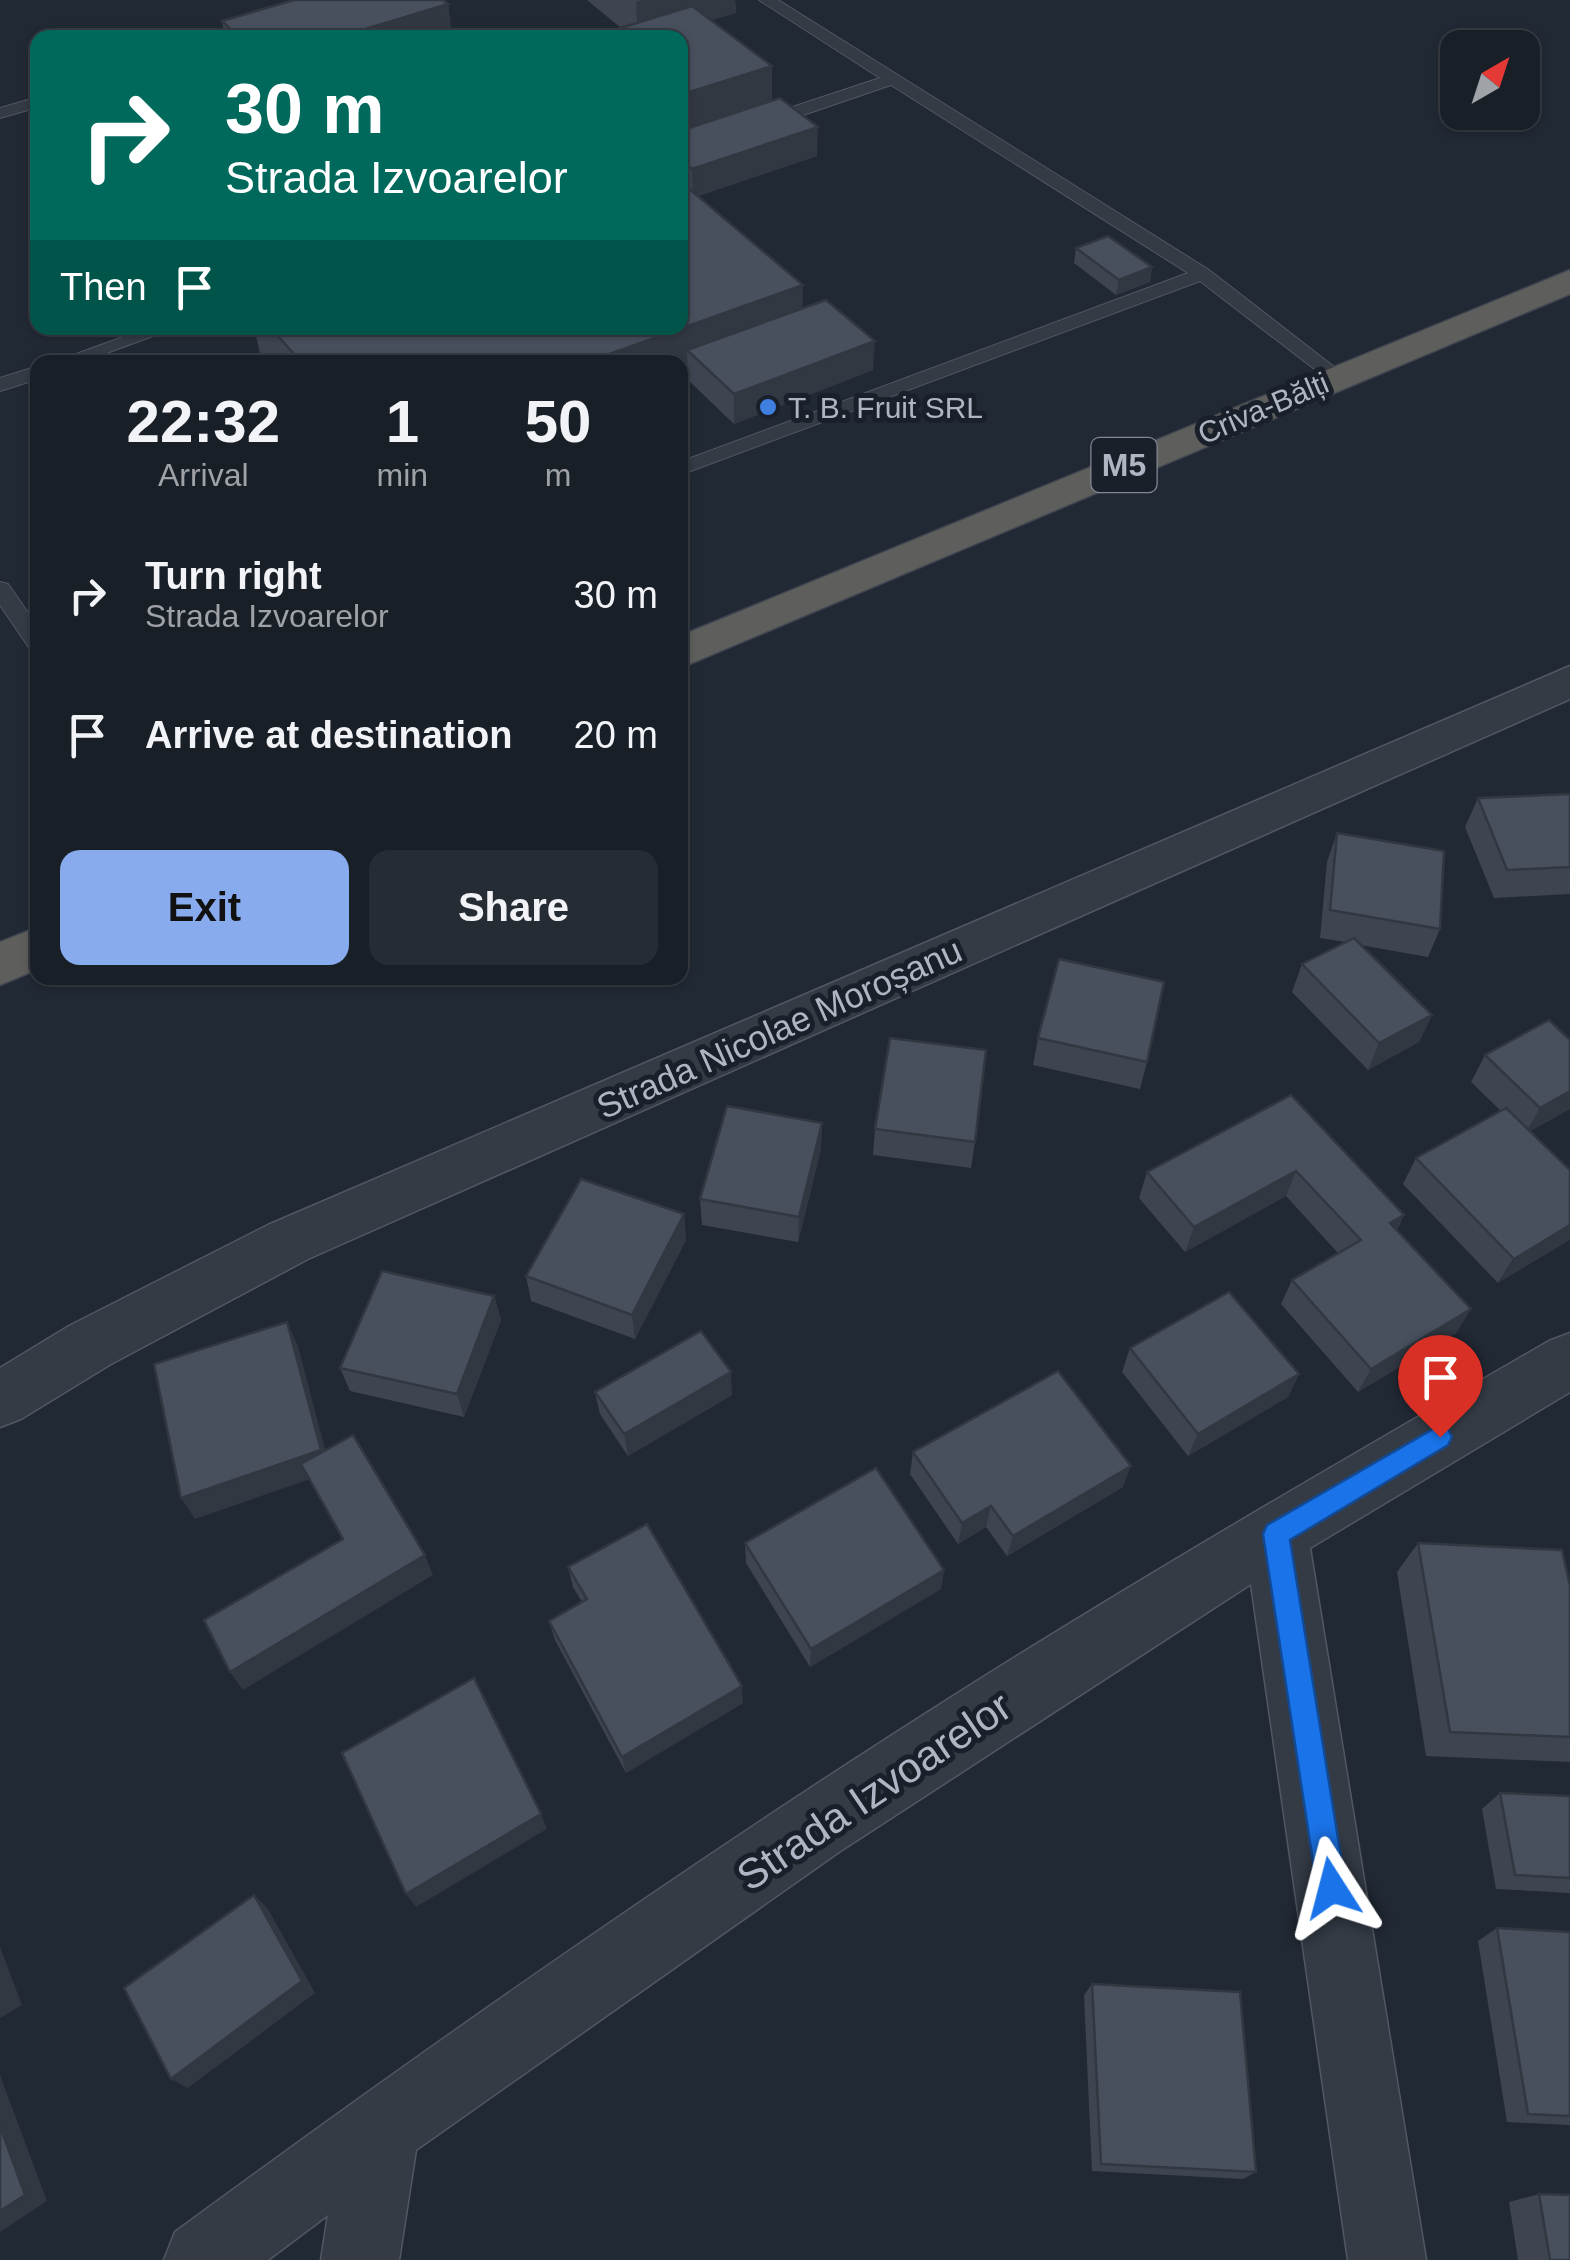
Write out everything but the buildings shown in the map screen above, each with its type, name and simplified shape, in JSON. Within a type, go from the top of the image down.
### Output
[{"type":"highway","name":"Criva-Bălți","points":[[688,650],[1570,280]]},
{"type":"highway","points":[[0,964],[30,950]]},
{"type":"street","name":"Strada Nicolae Moroșanu","points":[[0,1400],[90,1345],[288,1242],[1570,681]]},
{"type":"street","name":"Strada Izvoarelor","points":[[203,2260],[380,2127],[905,1767],[1276,1534],[1570,1360]]},
{"type":"street","points":[[1276,1534],[1387,2260]]},
{"type":"street","points":[[360,2260],[380,2127]]},
{"type":"lane","points":[[767,0],[1202,274],[1337,377]]},
{"type":"lane","points":[[751,127],[893,78]]},
{"type":"lane","points":[[0,112],[30,104]]},
{"type":"lane","points":[[688,466],[1202,274]]},
{"type":"lane","points":[[85,355],[144,335]]},
{"type":"lane","points":[[0,384],[30,375]]},
{"type":"lane","points":[[0,589],[30,632]]},
{"type":"place","name":"T. B. Fruit SRL","points":[[768,407]]},
{"type":"route","points":[[1332,1888],[1276,1534],[1440,1437]]}]
